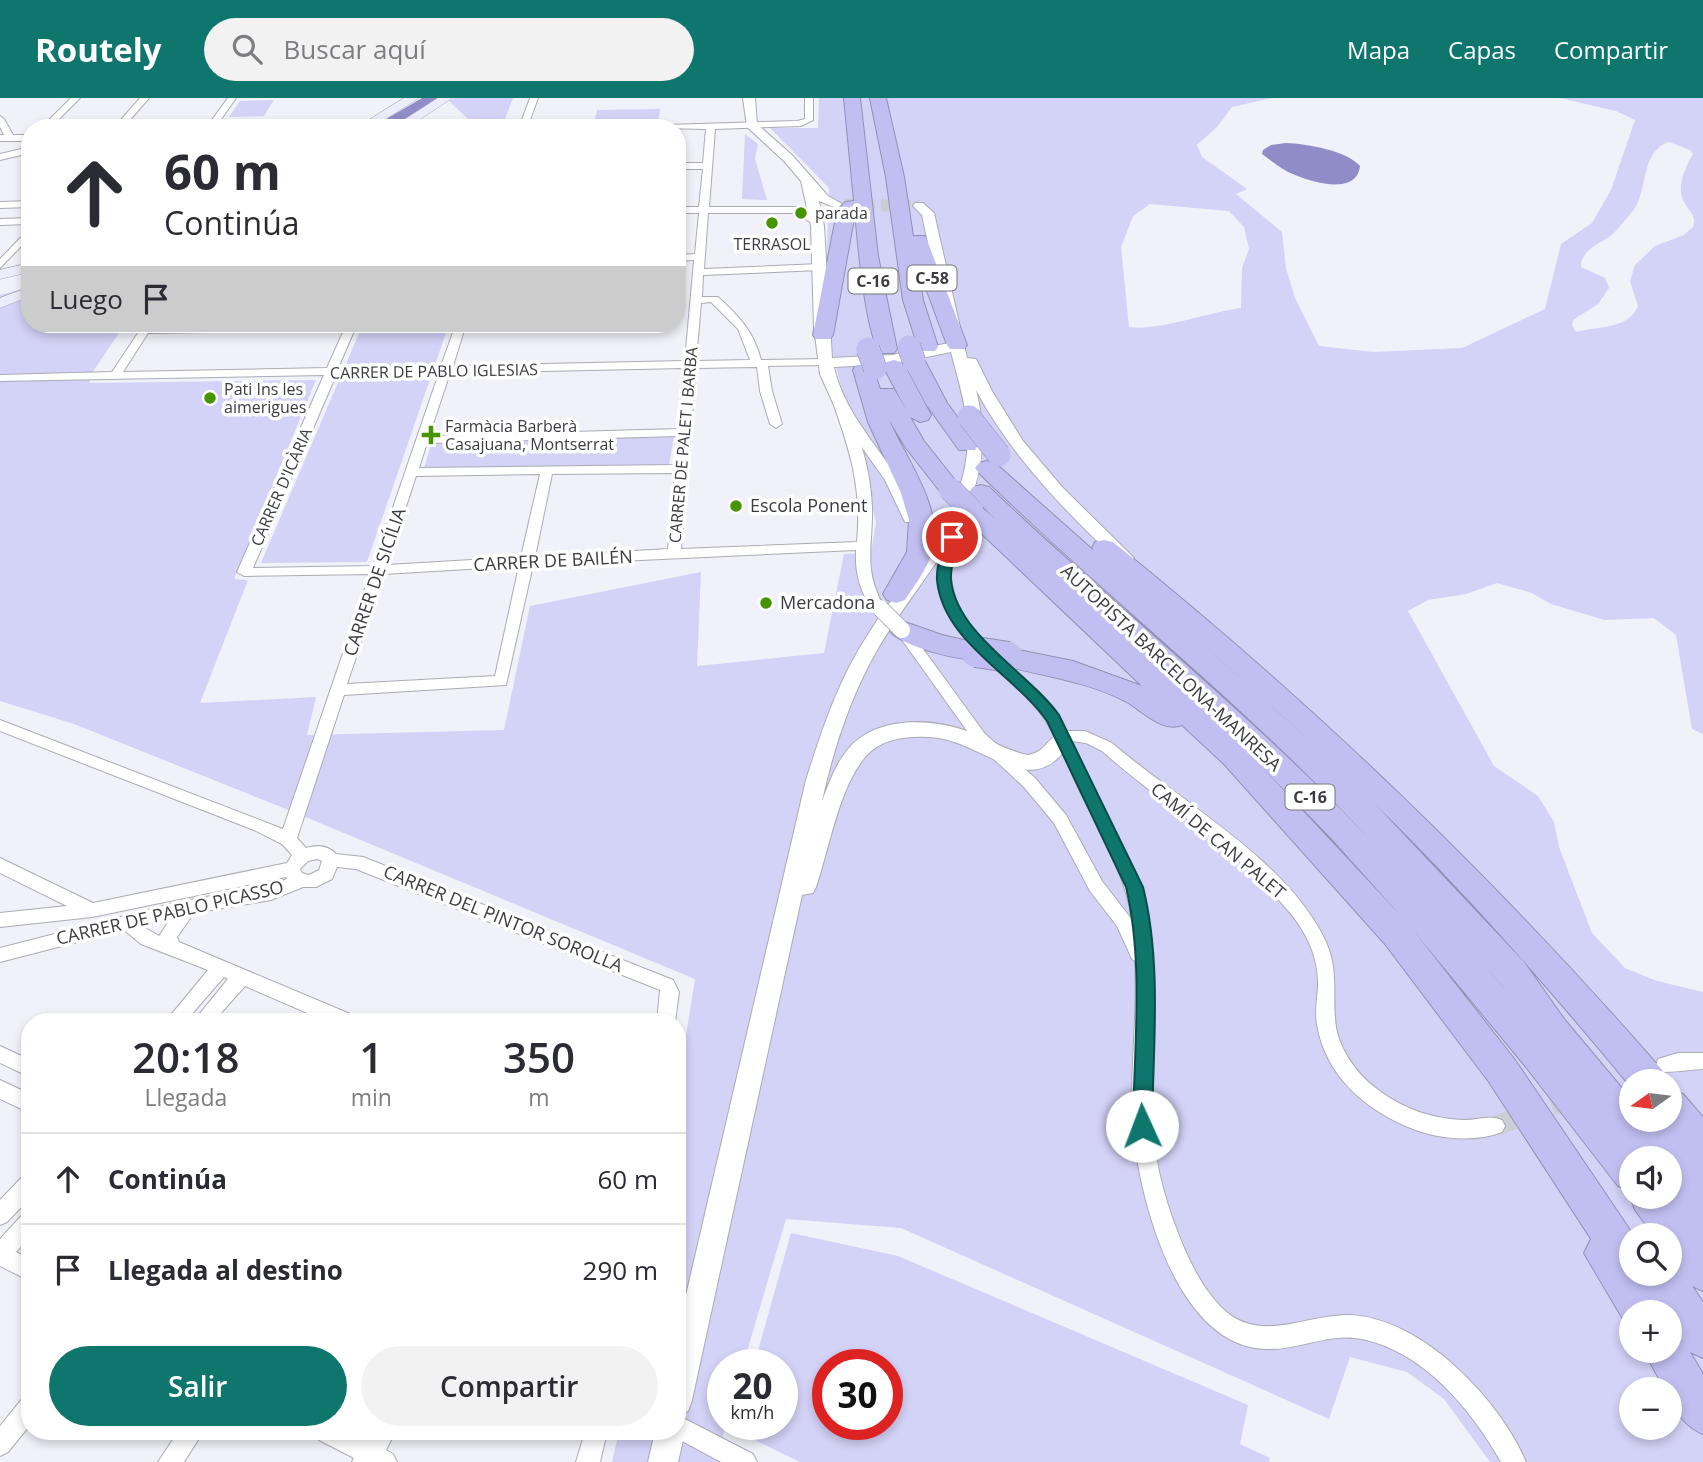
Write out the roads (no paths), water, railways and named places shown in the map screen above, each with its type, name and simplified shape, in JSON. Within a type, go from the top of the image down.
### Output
[{"type":"highway","points":[[842,98],[842,206],[887,355],[902,424],[973,486],[1234,756],[1396,934],[1502,1071],[1619,1248]]},
{"type":"highway","name":"AUTOPISTA BARCELONA-MANRESA","points":[[852,98],[878,316],[887,355],[937,404],[967,445],[973,486],[1237,724],[1354,841],[1430,926],[1619,1159]]},
{"type":"highway","name":"AUTOPISTA BARCELONA-MANRESA","points":[[865,98],[890,277],[887,355]]},
{"type":"highway","name":"C-58","points":[[878,98],[895,177],[910,209]]},
{"type":"highway","name":"C-58","points":[[895,177],[900,183],[909,217],[957,345]]},
{"type":"highway","points":[[824,348],[846,212],[842,206]]},
{"type":"highway","points":[[886,599],[911,572],[920,552],[921,520],[913,493],[879,422],[887,355],[914,300],[910,209]]},
{"type":"highway","points":[[887,355],[950,389],[970,417],[973,486]]},
{"type":"highway","points":[[973,486],[1048,503],[1167,598],[1290,703],[1409,817],[1513,926],[1639,1069]]},
{"type":"highway","name":"AUTOPISTA BARCELONA-MANRESA","points":[[973,486],[1022,502],[1232,686],[1346,793],[1512,972],[1552,1030],[1647,1146]]},
{"type":"highway","points":[[892,629],[936,643],[1087,673],[1126,688],[1154,704],[1238,776],[1378,934],[1483,1072],[1634,1300]]},
{"type":"highway","points":[[1512,972],[1579,1037],[1629,1069]]},
{"type":"highway","points":[[1502,1071],[1555,1129],[1623,1223]]},
{"type":"highway","points":[[1682,1112],[1703,1132]]},
{"type":"highway","points":[[1682,1120],[1703,1144]]},
{"type":"highway","points":[[1657,1132],[1703,1187]]},
{"type":"highway","points":[[1682,1191],[1703,1220]]},
{"type":"highway","points":[[1658,1209],[1703,1271]]},
{"type":"highway","points":[[1667,1286],[1703,1337]]},
{"type":"highway","points":[[1682,1354],[1703,1392]]},
{"type":"highway","points":[[1672,1363],[1703,1413]]},
{"type":"main road","points":[[377,119],[413,98]]},
{"type":"main road","points":[[416,119],[446,98]]},
{"type":"main road","points":[[0,275],[21,269]]},
{"type":"main road","points":[[0,303],[21,295]]},
{"type":"street","points":[[54,119],[76,98]]},
{"type":"street","points":[[126,119],[145,98]]},
{"type":"street","points":[[217,119],[232,98]]},
{"type":"street","points":[[526,119],[534,98]]},
{"type":"street","points":[[750,98],[751,125],[788,158],[824,198],[842,206]]},
{"type":"street","points":[[686,128],[798,124],[809,120],[809,98]]},
{"type":"street","points":[[0,119],[10,138]]},
{"type":"street","name":"CARRER DE PALET I BARBA","points":[[674,553],[693,306],[711,127]]},
{"type":"street","points":[[0,138],[21,138]]},
{"type":"street","points":[[0,158],[21,152]]},
{"type":"street","points":[[686,166],[708,166]]},
{"type":"street","points":[[807,181],[820,267],[824,348],[836,393],[863,485],[866,512],[862,546],[863,579],[886,599],[913,545],[907,504],[836,393]]},
{"type":"street","points":[[0,205],[21,204]]},
{"type":"street","points":[[815,224],[823,214],[842,206]]},
{"type":"street","points":[[686,209],[789,210],[806,214],[815,224]]},
{"type":"street","points":[[824,348],[887,355],[928,353],[957,345],[928,213],[910,209]]},
{"type":"street","points":[[0,222],[21,221]]},
{"type":"street","points":[[0,265],[6,252],[21,239]]},
{"type":"street","points":[[686,258],[700,257]]},
{"type":"street","points":[[698,272],[820,267]]},
{"type":"street","points":[[946,288],[982,387],[1022,452],[1079,515],[1167,598]]},
{"type":"street","points":[[693,306],[714,299],[748,333],[776,424]]},
{"type":"street","points":[[115,376],[143,333]]},
{"type":"street","name":"CARRER D'ICÀRIA","points":[[244,572],[348,333]]},
{"type":"street","name":"CARRER DE SICÍLIA","points":[[288,839],[458,333]]},
{"type":"street","name":"C-58","points":[[686,1361],[774,978],[816,780],[829,736],[850,683],[892,629],[973,486],[976,435],[957,345]]},
{"type":"street","name":"CARRER DE PABLO IGLESIAS","points":[[0,378],[690,366],[759,363],[824,348]]},
{"type":"street","points":[[423,440],[684,432]]},
{"type":"street","points":[[412,472],[681,469]]},
{"type":"street","points":[[338,690],[500,681],[547,470]]},
{"type":"street","points":[[973,486],[944,568],[948,599],[973,637],[1040,700],[1062,738],[1134,887],[1142,930],[1144,984],[1141,1107],[1144,1145],[1150,1175],[1191,1284],[1200,1298],[1231,1330],[1255,1339],[1272,1340],[1343,1326],[1362,1327],[1392,1338],[1429,1360],[1469,1397],[1514,1462]]},
{"type":"street","name":"CARRER DE BAILÉN","points":[[244,572],[378,570],[674,553],[862,546]]},
{"type":"street","name":"C-58","points":[[886,599],[892,629]]},
{"type":"street","points":[[892,629],[963,717],[998,755],[1029,782],[1060,819],[1096,886],[1131,934],[1144,984]]},
{"type":"street","points":[[0,725],[288,839],[298,869],[310,882],[323,876],[330,867],[331,860]]},
{"type":"street","points":[[774,978],[843,777],[861,750],[885,734],[925,729],[959,736],[1017,761],[1042,760],[1057,750],[1062,738]]},
{"type":"street","name":"CAMÍ DE CAN PALET","points":[[1062,738],[1077,734],[1092,737],[1107,747],[1255,868],[1296,908],[1315,938],[1325,965],[1325,1009],[1331,1041],[1340,1059],[1362,1087],[1387,1107],[1423,1125],[1467,1131],[1495,1126]]},
{"type":"street","name":"CARRER DEL PINTOR SOROLLA","points":[[298,869],[321,852],[331,860],[357,862],[401,878],[667,985],[670,992],[667,1013]]},
{"type":"street","points":[[0,865],[92,910]]},
{"type":"street","name":"CARRER DE PABLO PICASSO","points":[[0,955],[189,907],[271,893],[298,869]]},
{"type":"street","name":"CARRER DE PABLO PICASSO","points":[[0,920],[92,910],[298,869]]},
{"type":"street","points":[[173,947],[167,937],[189,907]]},
{"type":"street","points":[[127,922],[137,934],[150,941],[173,947],[327,1013]]},
{"type":"street","points":[[182,1013],[222,967]]},
{"type":"street","points":[[210,1013],[242,976]]},
{"type":"street","points":[[0,1054],[21,1064]]},
{"type":"street","points":[[1668,1069],[1678,1061],[1703,1061]]},
{"type":"street","points":[[0,1089],[21,1100]]},
{"type":"street","points":[[0,1216],[21,1193]]},
{"type":"street","points":[[21,1231],[0,1254],[21,1266]]},
{"type":"street","points":[[0,1444],[21,1418]]},
{"type":"street","points":[[686,1431],[735,1456]]},
{"type":"street","points":[[170,1462],[186,1440]]},
{"type":"street","points":[[341,1440],[373,1459],[381,1440]]},
{"type":"street","points":[[588,1462],[594,1440]]},
{"type":"street","points":[[663,1462],[668,1440]]},
{"type":"tunnel","points":[[845,205],[919,206]]},
{"type":"tunnel","points":[[1495,1126],[1574,1098]]},
{"type":"place","name":"parada","points":[[801,213]]},
{"type":"place","name":"TERRASOL","points":[[772,223]]},
{"type":"place","name":"Pati Ins les aimerigues","points":[[210,398]]},
{"type":"place","name":"Farmàcia Barberà Casajuana, Montserrat","points":[[431,435]]},
{"type":"place","name":"Escola Ponent","points":[[736,506]]},
{"type":"place","name":"Mercadona","points":[[766,603]]}]
